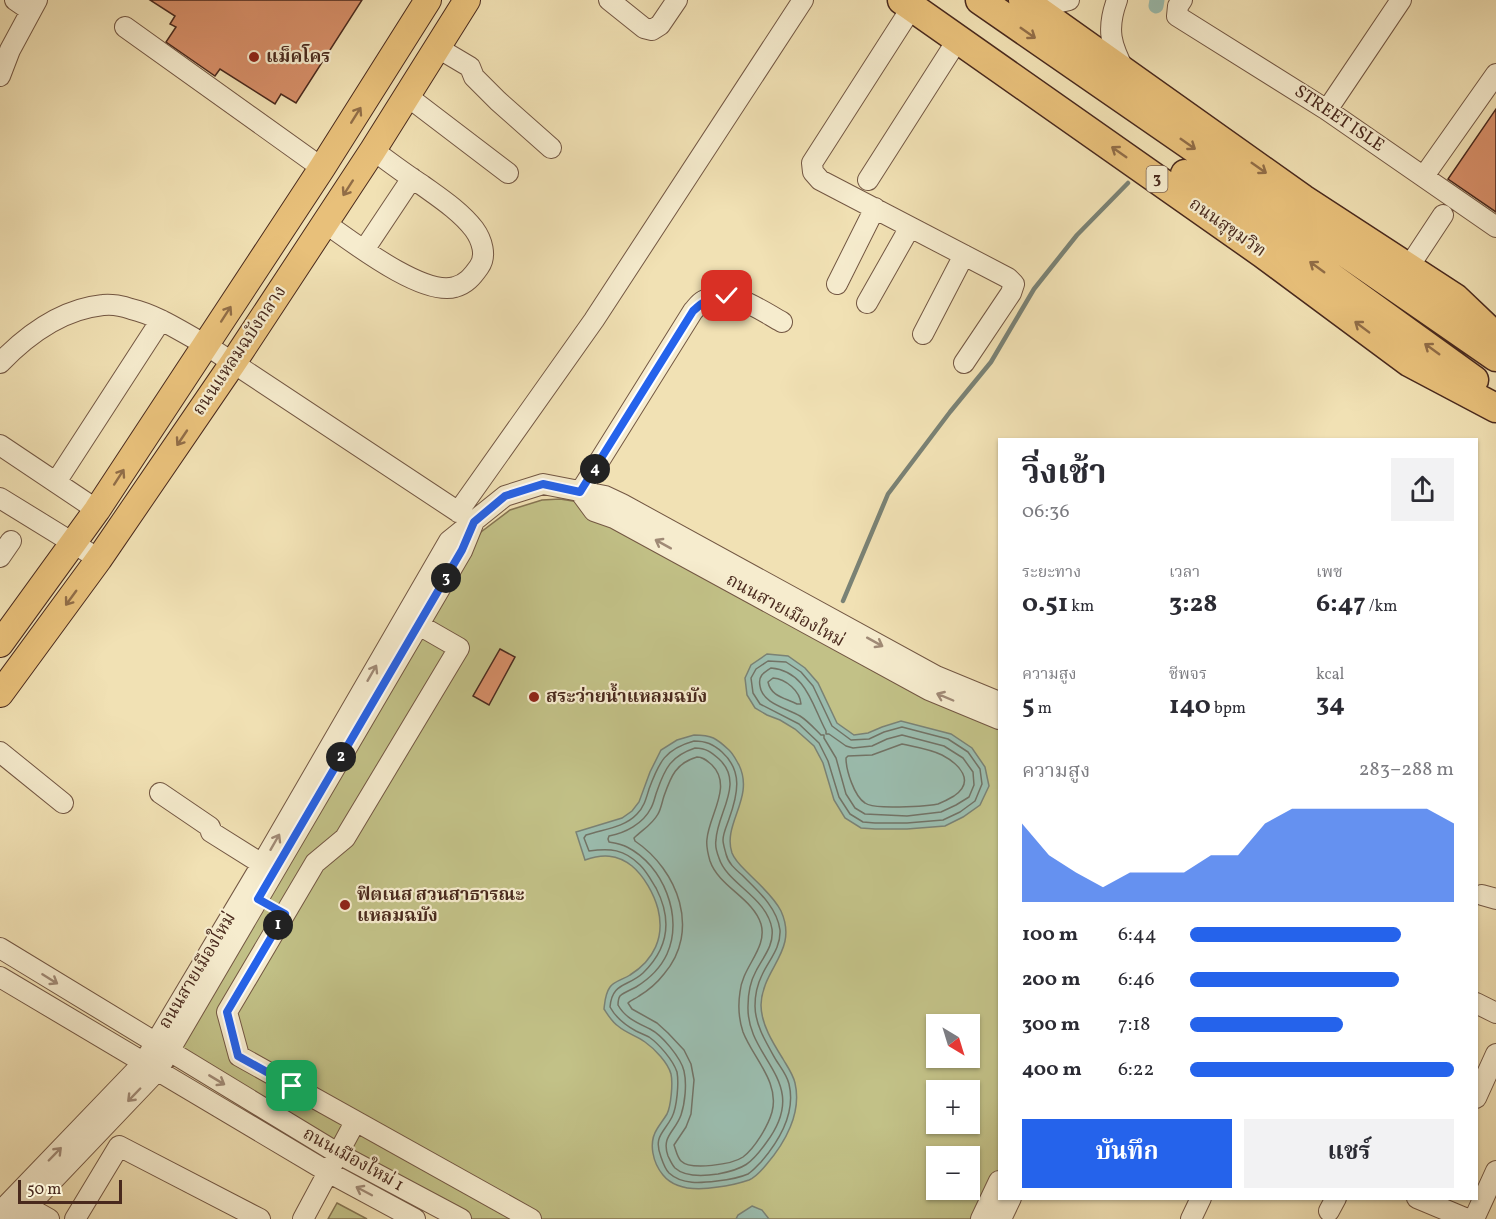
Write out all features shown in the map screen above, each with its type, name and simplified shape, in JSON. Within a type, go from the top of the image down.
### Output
[{"type":"highway","points":[[980,0],[1496,357]]},
{"type":"highway","name":"ถนนสุขุมวิท","points":[[916,2],[958,39],[1263,253],[1409,362],[1496,408]]},
{"type":"highway","name":"ถนนสุขุมวิท","points":[[916,2],[1276,238],[1496,396]]},
{"type":"highway","points":[[1029,4],[1303,199],[1455,298],[1496,337]]},
{"type":"main road","name":"ถนนแหลมฉบังกลาง","points":[[0,694],[99,559],[233,363],[326,223],[467,0]]},
{"type":"main road","name":"ถนนแหลมฉบังกลาง","points":[[0,644],[97,510],[322,168],[423,8]]},
{"type":"main road","points":[[423,8],[443,40]]},
{"type":"street","points":[[609,0],[644,28],[652,30],[660,25],[677,0]]},
{"type":"street","points":[[0,363],[44,326],[77,310],[106,304],[132,309],[160,320],[206,345],[466,517],[803,0]]},
{"type":"street","points":[[1029,4],[1069,0]]},
{"type":"street","points":[[1117,0],[1110,31],[1114,51],[1125,73]]},
{"type":"street","points":[[1327,110],[1401,0]]},
{"type":"street","points":[[916,2],[812,163],[813,172],[820,180],[1008,278],[1014,284],[1011,293],[964,363]]},
{"type":"street","points":[[0,76],[27,4]]},
{"type":"street","name":"STREET ISLE","points":[[1180,8],[1496,227]]},
{"type":"street","points":[[125,27],[322,168]]},
{"type":"street","points":[[868,180],[958,39]]},
{"type":"street","points":[[443,40],[470,67],[474,76],[498,101],[551,148]]},
{"type":"street","points":[[1424,176],[1496,74]]},
{"type":"street","points":[[407,96],[508,172]]},
{"type":"street","points":[[326,223],[403,274],[435,288],[453,288],[469,280],[482,263],[483,249],[476,231],[451,206],[373,150]]},
{"type":"street","points":[[364,250],[412,178]]},
{"type":"street","points":[[837,284],[875,208]]},
{"type":"street","points":[[1408,268],[1443,215]]},
{"type":"street","points":[[867,303],[910,227]]},
{"type":"street","points":[[923,334],[964,255]]},
{"type":"street","points":[[580,492],[693,311],[704,301],[727,296],[740,300],[782,322]]},
{"type":"street","points":[[56,482],[160,320]]},
{"type":"street","points":[[0,444],[97,510]]},
{"type":"street","name":"ถนนสายเมืองใหม่","points":[[252,896],[262,864],[412,621],[462,550],[466,517],[505,496],[543,484],[580,492],[594,511],[702,557],[929,690],[998,714]]},
{"type":"street","points":[[0,498],[99,559]]},
{"type":"street","points":[[412,621],[459,648],[345,838],[315,863],[227,1012],[238,1056],[531,1219]]},
{"type":"street","name":"ถนนสายเมืองใหม่","points":[[14,1209],[151,1066],[412,621]]},
{"type":"street","points":[[0,752],[63,803]]},
{"type":"street","points":[[160,793],[210,827],[211,832],[262,864]]},
{"type":"street","points":[[252,896],[285,914]]},
{"type":"street","name":"ถนนเมืองใหม่ 1","points":[[0,948],[339,1154],[461,1219]]},
{"type":"street","name":"ถนนเมืองใหม่ 1","points":[[0,977],[328,1172],[416,1219]]},
{"type":"street","points":[[1478,1004],[1496,1013]]},
{"type":"street","points":[[1478,1094],[1496,1054]]},
{"type":"street","points":[[303,1219],[355,1122]]},
{"type":"street","points":[[75,1219],[119,1146],[256,1218]]},
{"type":"street","points":[[1426,1200],[1476,1218],[1496,1171]]},
{"type":"street","points":[[981,1219],[998,1183]]},
{"type":"street","points":[[1002,1219],[1010,1200]]},
{"type":"street","points":[[1191,1219],[1200,1200]]},
{"type":"street","points":[[14,1209],[49,1219]]},
{"type":"shaded area","points":[[560,499],[579,502],[998,725],[998,1180],[980,1219],[461,1219],[169,1051],[481,532],[510,510],[542,500]]},
{"type":"shaded area","points":[[337,1203],[367,1219],[328,1219]]},
{"type":"water","points":[[767,654],[788,656],[805,668],[818,683],[837,723],[854,735],[868,733],[901,721],[951,734],[972,748],[985,767],[989,786],[980,805],[945,826],[907,829],[861,828],[845,818],[834,800],[823,763],[814,746],[795,729],[755,708],[747,695],[745,678],[751,665]]},
{"type":"water","points":[[694,735],[717,740],[731,752],[743,777],[741,800],[730,842],[735,859],[775,901],[785,925],[786,937],[783,949],[767,980],[761,1005],[765,1026],[793,1076],[797,1094],[790,1127],[773,1156],[758,1174],[749,1180],[734,1184],[696,1189],[681,1187],[668,1180],[654,1159],[652,1147],[654,1135],[670,1106],[672,1083],[669,1070],[653,1048],[624,1031],[604,1009],[610,987],[638,969],[656,947],[660,919],[656,903],[644,880],[626,862],[609,856],[585,860],[576,832],[622,818],[632,811],[639,802],[661,750],[677,740]]},
{"type":"water","points":[[752,1206],[762,1210],[769,1219],[736,1219],[738,1215]]},
{"type":"building","name":"แม็คโคร","points":[[150,0],[362,0],[296,103],[281,94],[275,104],[220,69],[215,76],[166,42],[176,27],[170,24],[175,16]]},
{"type":"building","points":[[1496,109],[1496,212],[1448,179]]},
{"type":"building","points":[[500,649],[515,657],[489,705],[473,696]]},
{"type":"waterway","points":[[1156,6],[1157,0]]},
{"type":"waterway","points":[[843,601],[888,494],[991,362],[1034,289],[1077,235],[1128,183]]},
{"type":"place","name":"แม็คโคร","points":[[254,57]]},
{"type":"place","name":"สระว่ายน้ำแหลมฉบัง","points":[[534,697]]},
{"type":"place","name":"ฟิตเนส สวนสาธารณะ แหลมฉบัง","points":[[345,905]]},
{"type":"route","points":[[292,1086],[238,1056],[227,1012],[285,914],[258,899],[462,550],[474,522],[505,496],[543,484],[580,492],[693,311],[704,301],[727,296]]}]
